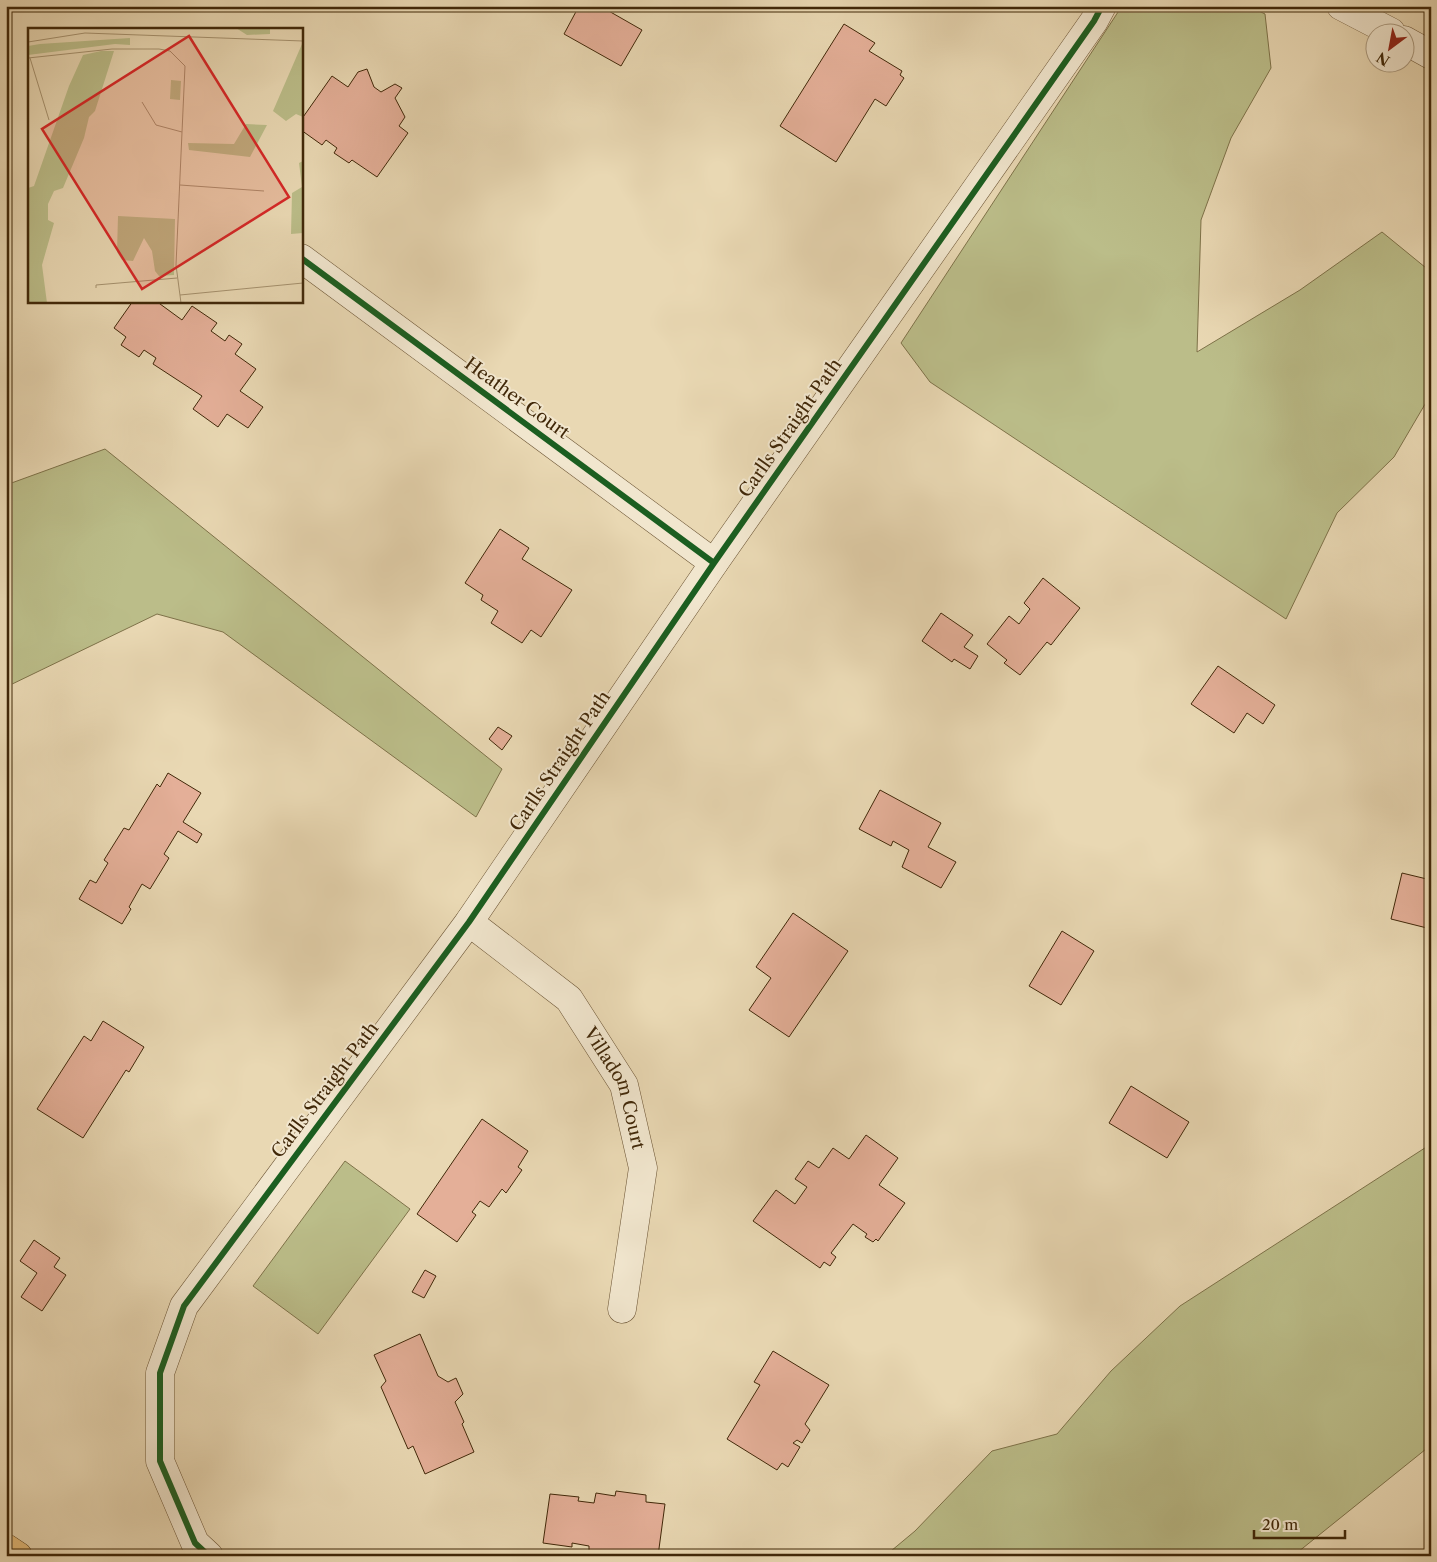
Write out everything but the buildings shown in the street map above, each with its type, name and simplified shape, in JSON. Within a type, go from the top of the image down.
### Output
[{"type":"main road","points":[[6,1548],[18,1556]]},
{"type":"street","name":"Carlls Straight Path","points":[[209,1556],[195,1543],[160,1461],[160,1373],[184,1306],[470,922],[714,563],[1094,22],[1102,6]]},
{"type":"street","points":[[1341,6],[1372,22]]},
{"type":"street","points":[[1414,46],[1431,55]]},
{"type":"street","name":"Heather Court","points":[[302,259],[714,563]]},
{"type":"street","name":"Villadom Court","points":[[470,922],[569,999],[624,1085],[643,1168],[622,1309]]},
{"type":"green space","points":[[1122,6],[1249,6],[1265,14],[1271,68],[1231,138],[1201,220],[1197,352],[1300,290],[1382,232],[1431,272],[1431,394],[1394,457],[1337,513],[1286,619],[930,382],[901,343]]},
{"type":"green space","points":[[105,449],[502,769],[476,817],[223,632],[157,614],[6,687],[6,485]]},
{"type":"green space","points":[[1431,1144],[1431,1445],[1293,1556],[885,1556],[915,1531],[992,1451],[1057,1434],[1111,1371],[1180,1306]]},
{"type":"green space","points":[[345,1161],[410,1209],[318,1334],[253,1286]]},
{"type":"cycle path","points":[[209,1556],[195,1543],[160,1461],[160,1373],[184,1306],[469,922],[714,563],[1094,21],[1102,6]]},
{"type":"cycle path","points":[[302,259],[714,563]]}]
